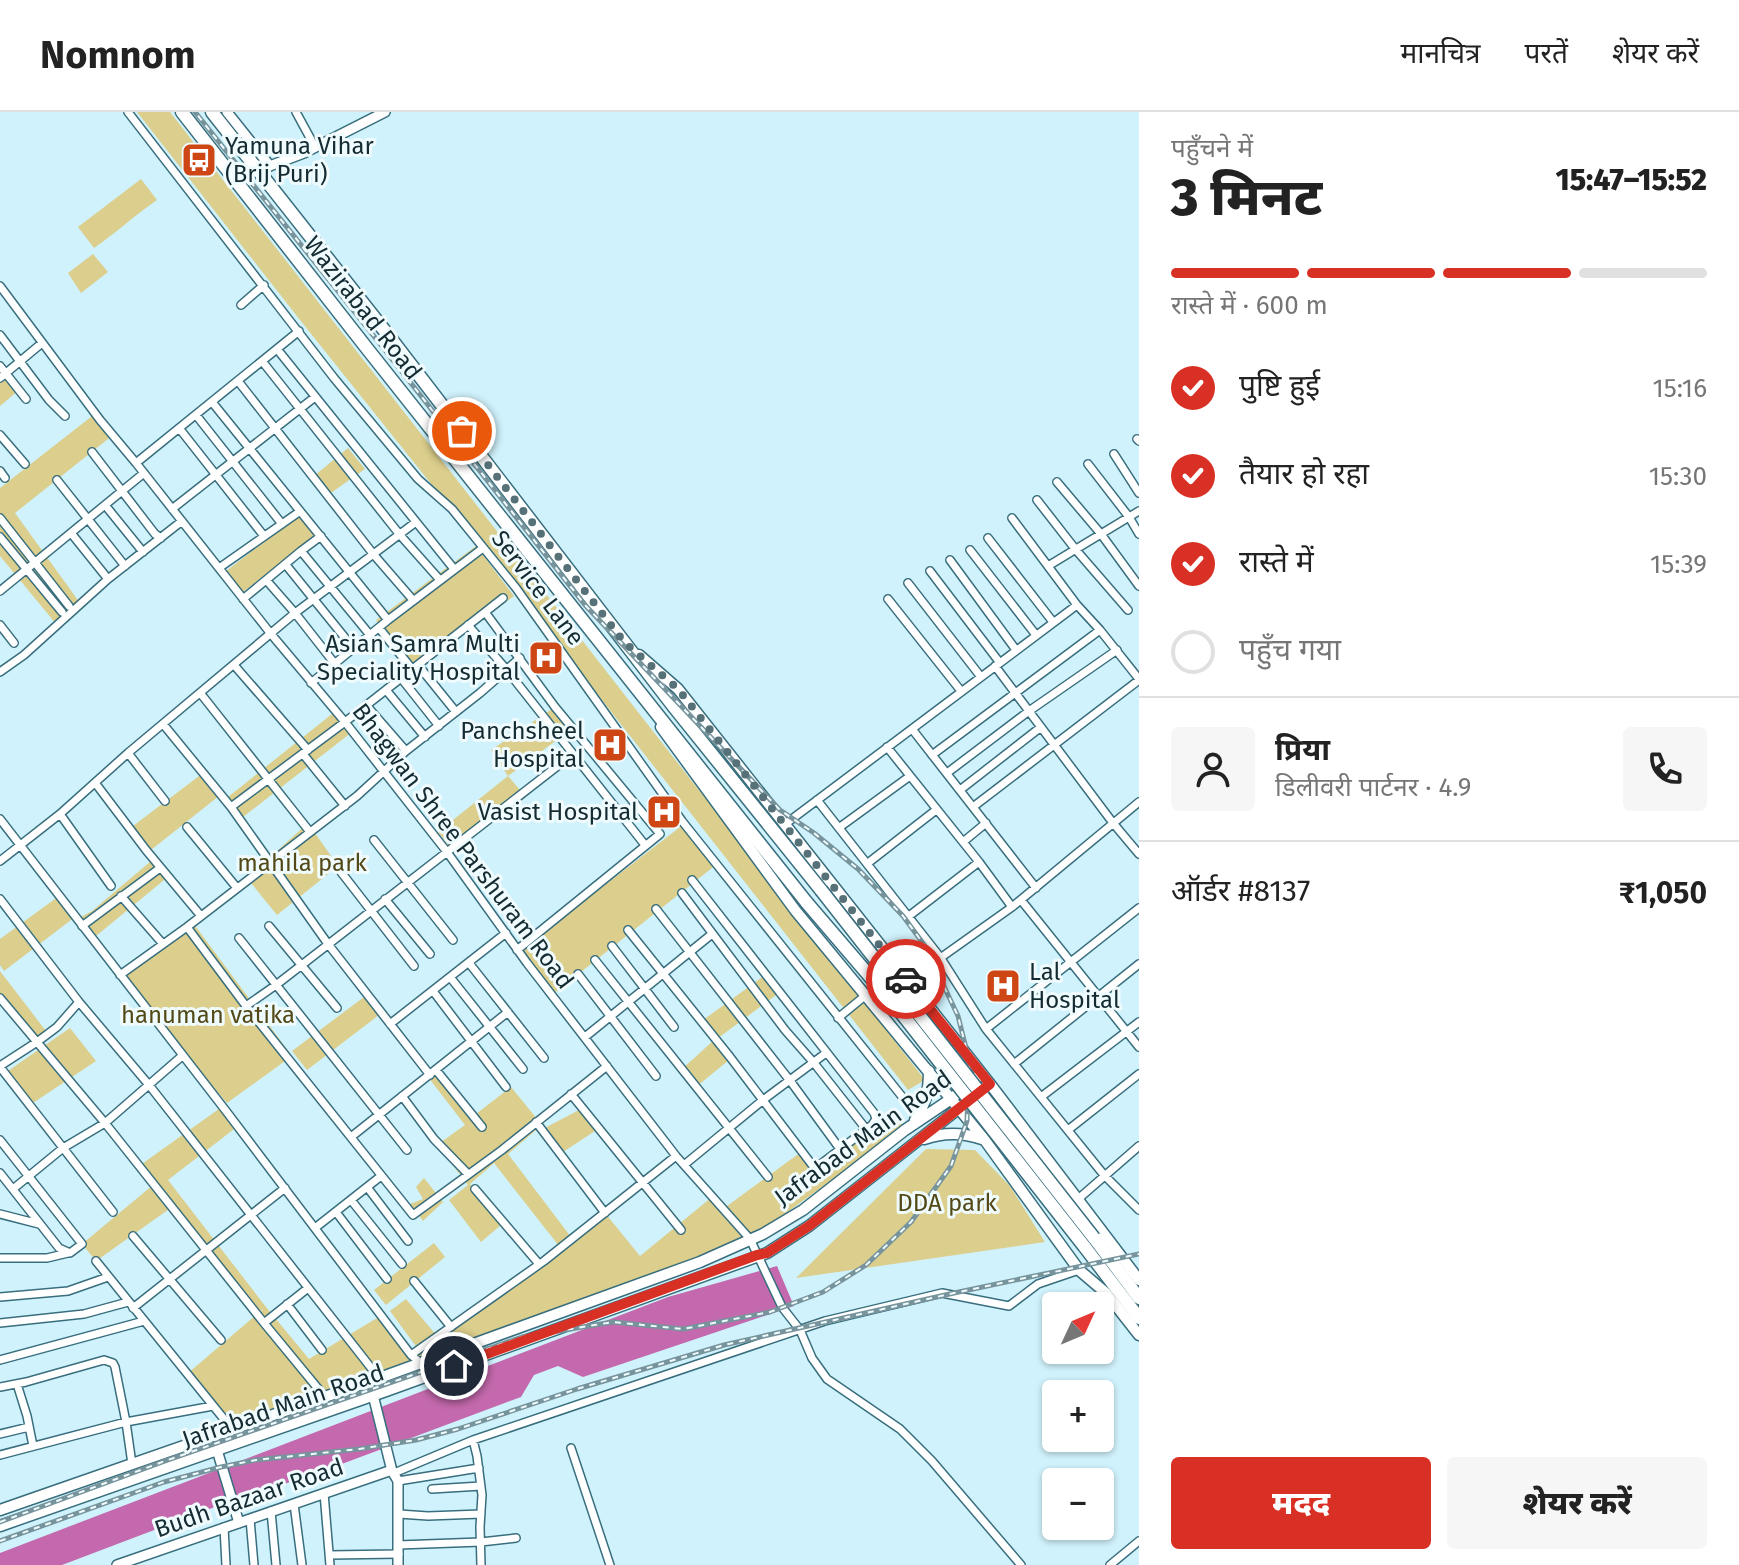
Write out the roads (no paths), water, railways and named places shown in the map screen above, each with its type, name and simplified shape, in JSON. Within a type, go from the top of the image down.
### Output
[{"type":"highway","name":"Wazirabad Road","points":[[182,112],[807,903],[902,1014],[1139,1318]]},
{"type":"highway","name":"Wazirabad Road","points":[[212,112],[264,168],[674,707],[1139,1298]]},
{"type":"main road","points":[[624,642],[678,689],[990,1084],[1077,1200],[1134,1268],[1139,1280]]},
{"type":"main road","points":[[612,657],[795,910],[984,1139],[1079,1270],[1106,1293],[1139,1335]]},
{"type":"main road","points":[[854,980],[866,961],[877,956],[888,956]]},
{"type":"main road","points":[[905,1130],[925,1104],[929,1071]]},
{"type":"main road","name":"Jafrabad Main Road","points":[[0,1510],[421,1363],[700,1262],[763,1234],[803,1210],[981,1074]]},
{"type":"main road","name":"Jafrabad Main Road","points":[[0,1526],[767,1253],[809,1226],[990,1084]]},
{"type":"main road","points":[[912,1145],[940,1134],[984,1139]]},
{"type":"street","name":"Service Lane","points":[[128,112],[334,378],[418,479],[452,509],[516,588],[682,821],[904,1099]]},
{"type":"street","points":[[227,112],[264,168],[385,112]]},
{"type":"street","points":[[296,112],[315,147]]},
{"type":"street","points":[[241,305],[264,285]]},
{"type":"street","name":"Bhagwan Shree Parshuram Road","points":[[0,286],[100,420],[385,771],[517,950],[676,1156],[750,1239],[782,1307],[800,1330],[812,1358],[827,1379],[900,1429],[932,1461],[1021,1565]]},
{"type":"street","points":[[136,463],[299,331]]},
{"type":"street","points":[[0,335],[49,400],[65,416]]},
{"type":"street","points":[[26,399],[2,373],[42,343]]},
{"type":"street","points":[[277,349],[454,569]]},
{"type":"street","points":[[262,361],[400,535],[440,580]]},
{"type":"street","points":[[238,381],[413,600]]},
{"type":"street","points":[[172,509],[315,397]]},
{"type":"street","points":[[212,402],[388,620]]},
{"type":"street","points":[[196,415],[282,524]]},
{"type":"street","points":[[179,428],[264,536]]},
{"type":"street","points":[[0,435],[25,464]]},
{"type":"street","points":[[92,452],[161,538]]},
{"type":"street","points":[[1114,454],[1139,493]]},
{"type":"street","points":[[1088,464],[1139,534]]},
{"type":"street","points":[[0,591],[144,473]]},
{"type":"street","points":[[57,480],[125,566]]},
{"type":"street","points":[[1057,482],[1139,586]]},
{"type":"street","points":[[1037,500],[1128,610]]},
{"type":"street","points":[[105,505],[143,552]]},
{"type":"street","points":[[1048,566],[1139,511]]},
{"type":"street","points":[[219,568],[299,512]]},
{"type":"street","points":[[0,518],[69,606]]},
{"type":"street","points":[[973,807],[1139,680],[1077,605],[1012,518]]},
{"type":"street","points":[[0,672],[24,655],[108,579],[182,521]]},
{"type":"street","points":[[0,861],[96,784],[128,753],[295,613],[416,522]]},
{"type":"street","points":[[71,533],[108,579]]},
{"type":"street","points":[[243,599],[321,536]]},
{"type":"street","points":[[0,537],[62,612]]},
{"type":"street","points":[[988,538],[1053,622]]},
{"type":"street","points":[[311,683],[483,548]]},
{"type":"street","points":[[970,550],[1036,635]]},
{"type":"street","points":[[301,551],[370,635]]},
{"type":"street","points":[[950,560],[1016,650]]},
{"type":"street","points":[[286,565],[354,649]]},
{"type":"street","points":[[930,571],[1029,711],[1139,854]]},
{"type":"street","points":[[267,581],[335,664]]},
{"type":"street","points":[[908,583],[981,677]]},
{"type":"street","points":[[231,807],[503,598]]},
{"type":"street","points":[[888,599],[961,691]]},
{"type":"street","points":[[784,825],[1077,605]]},
{"type":"street","points":[[485,612],[555,707],[660,834],[517,950]]},
{"type":"street","points":[[0,625],[14,643]]},
{"type":"street","points":[[468,625],[645,845]]},
{"type":"street","points":[[379,628],[456,712]]},
{"type":"street","points":[[932,755],[1100,630]]},
{"type":"street","points":[[947,773],[1117,650]]},
{"type":"street","points":[[120,975],[345,806],[406,751],[520,658]]},
{"type":"street","points":[[234,665],[306,752],[345,806]]},
{"type":"street","points":[[401,678],[439,726]]},
{"type":"street","points":[[386,690],[425,737]]},
{"type":"street","points":[[201,694],[310,832]]},
{"type":"street","points":[[366,705],[406,751]]},
{"type":"street","points":[[163,724],[231,807],[328,944],[390,1024],[482,1127]]},
{"type":"street","points":[[960,790],[1041,727]]},
{"type":"street","points":[[912,729],[1036,888]]},
{"type":"street","points":[[887,747],[1012,907]]},
{"type":"street","points":[[128,753],[165,801]]},
{"type":"street","points":[[246,1006],[573,754]]},
{"type":"street","points":[[840,827],[910,776]]},
{"type":"street","points":[[96,784],[201,916]]},
{"type":"street","points":[[817,800],[940,957],[986,1029],[1104,1175],[1139,1210]]},
{"type":"street","points":[[908,981],[1012,907],[1139,802]]},
{"type":"street","points":[[868,863],[936,810]]},
{"type":"street","points":[[60,814],[111,886]]},
{"type":"street","points":[[0,819],[411,1355],[421,1363],[427,1376]]},
{"type":"street","points":[[963,842],[986,823]]},
{"type":"street","points":[[187,827],[237,888]]},
{"type":"street","points":[[374,840],[453,940]]},
{"type":"street","points":[[909,916],[979,862]]},
{"type":"street","points":[[82,926],[160,868]]},
{"type":"street","points":[[341,872],[414,966]]},
{"type":"street","points":[[628,930],[815,1167],[875,1122],[874,1113],[692,880]]},
{"type":"street","points":[[682,893],[785,1030],[866,1129]]},
{"type":"street","points":[[121,896],[163,944]]},
{"type":"street","points":[[0,899],[379,1378]]},
{"type":"street","points":[[385,899],[430,954]]},
{"type":"street","points":[[1021,900],[1139,1047]]},
{"type":"street","points":[[986,1029],[1139,908]]},
{"type":"street","points":[[656,909],[840,1149]]},
{"type":"street","points":[[269,926],[337,1008]]},
{"type":"street","points":[[187,927],[413,1215],[607,1066]]},
{"type":"street","points":[[390,1024],[506,933]]},
{"type":"street","points":[[585,1037],[712,934]]},
{"type":"street","points":[[239,938],[407,1150]]},
{"type":"street","points":[[612,946],[674,1027]]},
{"type":"street","points":[[595,960],[768,1177]]},
{"type":"street","points":[[469,963],[544,1058]]},
{"type":"street","points":[[1014,1064],[1139,964]]},
{"type":"street","points":[[578,974],[656,1076]]},
{"type":"street","points":[[450,977],[523,1069]]},
{"type":"street","points":[[433,991],[506,1087]]},
{"type":"street","points":[[838,1018],[866,995]]},
{"type":"street","points":[[0,998],[105,1123],[325,1397]]},
{"type":"street","points":[[79,1002],[57,1027],[0,1066],[113,1212]]},
{"type":"street","points":[[351,1137],[508,1012]]},
{"type":"street","points":[[1041,1097],[1139,1022]]},
{"type":"street","points":[[684,1165],[826,1053]]},
{"type":"street","points":[[13,1189],[63,1148],[105,1123],[182,1056]]},
{"type":"street","points":[[1068,1130],[1139,1074]]},
{"type":"street","points":[[571,1094],[681,1230]]},
{"type":"street","points":[[402,1096],[434,1139],[468,1174]]},
{"type":"street","points":[[536,1122],[605,1213]]},
{"type":"street","points":[[0,1140],[82,1244],[70,1253],[47,1258],[0,1258]]},
{"type":"street","points":[[1077,1200],[1139,1146]]},
{"type":"street","points":[[411,1355],[539,1264],[676,1156]]},
{"type":"street","points":[[0,1173],[59,1248],[70,1253]]},
{"type":"street","points":[[315,1228],[381,1176]]},
{"type":"street","points":[[367,1187],[408,1241]]},
{"type":"street","points":[[0,1323],[84,1314],[131,1305],[170,1279],[285,1188]]},
{"type":"street","points":[[475,1189],[539,1264]]},
{"type":"street","points":[[351,1200],[402,1264]]},
{"type":"street","points":[[336,1212],[387,1279]]},
{"type":"street","points":[[0,1214],[39,1224]]},
{"type":"street","points":[[133,1236],[221,1340]]},
{"type":"street","points":[[96,1261],[232,1429]]},
{"type":"street","points":[[395,1475],[473,1440],[825,1321],[942,1293],[1009,1306],[1038,1284],[1079,1270]]},
{"type":"street","points":[[0,1297],[68,1291],[108,1277]]},
{"type":"street","points":[[414,1281],[451,1327]]},
{"type":"street","points":[[264,1323],[308,1288]]},
{"type":"street","points":[[287,1304],[322,1350]]},
{"type":"street","points":[[0,1360],[144,1321]]},
{"type":"street","points":[[0,1387],[104,1360],[113,1363],[132,1464]]},
{"type":"street","points":[[17,1384],[33,1446]]},
{"type":"street","points":[[373,1395],[395,1475],[399,1514],[398,1555]]},
{"type":"street","points":[[0,1455],[126,1422],[213,1406]]},
{"type":"street","points":[[0,1434],[29,1427]]},
{"type":"street","points":[[473,1440],[481,1486],[481,1565]]},
{"type":"street","points":[[571,1448],[610,1565]]},
{"type":"street","points":[[217,1450],[239,1523]]},
{"type":"street","points":[[395,1475],[479,1468]]},
{"type":"street","name":"Budh Bazaar Road","points":[[123,1564],[386,1472],[395,1475]]},
{"type":"street","points":[[432,1489],[481,1486]]},
{"type":"street","points":[[324,1493],[330,1565]]},
{"type":"street","points":[[294,1504],[302,1565]]},
{"type":"street","points":[[271,1511],[276,1565]]},
{"type":"street","points":[[399,1514],[481,1514]]},
{"type":"street","points":[[250,1519],[254,1565]]},
{"type":"street","points":[[224,1527],[226,1565]]},
{"type":"street","points":[[329,1555],[398,1555],[516,1538]]},
{"type":"street","points":[[1110,1565],[1139,1541]]},
{"type":"railway","points":[[0,1522],[522,1337],[613,1322],[683,1329],[770,1312],[823,1292],[866,1265],[911,1222],[951,1166],[967,1121],[969,1060],[958,1016],[925,946],[903,916],[858,869],[780,810],[585,605],[195,112]]},
{"type":"railway","points":[[0,1541],[164,1482],[221,1467],[416,1440],[724,1345],[1139,1254]]},
{"type":"place","name":"Yamuna Vihar (Brij Puri)","points":[[199,160]]},
{"type":"place","name":"Asian Samra Multi Speciality Hospital","points":[[546,658]]},
{"type":"place","name":"Panchsheel Hospital","points":[[610,745]]},
{"type":"place","name":"Vasist Hospital","points":[[664,812]]},
{"type":"place","name":"Lal Hospital","points":[[1003,986]]},
{"type":"park label","name":"mahila park","points":[[302,863]]},
{"type":"park label","name":"hanuman vatika","points":[[208,1015]]},
{"type":"park label","name":"DDA park","points":[[947,1203]]}]
